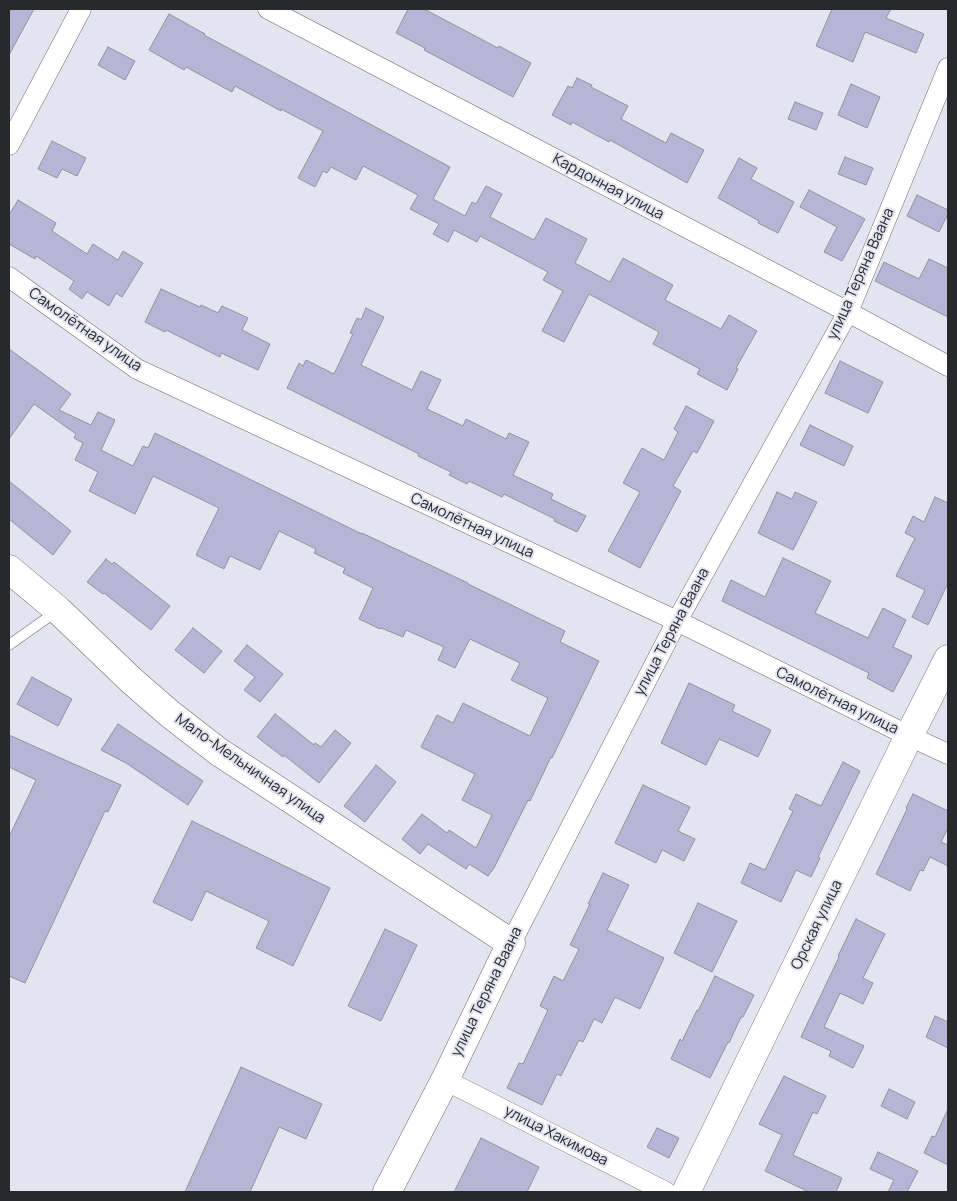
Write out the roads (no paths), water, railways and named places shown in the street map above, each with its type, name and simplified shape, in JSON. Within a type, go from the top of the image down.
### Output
[{"type":"street","points":[[9,145],[81,9]]},
{"type":"street","name":"Кардонная улица","points":[[268,9],[948,366]]},
{"type":"street","name":"улица Теряна Ваана","points":[[387,1192],[445,1080],[511,943],[677,621],[848,312],[948,68]]},
{"type":"street","name":"Самолётная улица","points":[[9,277],[137,369],[677,621],[948,754]]},
{"type":"street","name":"Мало-Мельничная улица","points":[[9,569],[58,610],[132,681],[170,714],[220,752],[511,943]]},
{"type":"street","name":"Орская улица","points":[[686,1192],[909,736],[948,661]]},
{"type":"street","name":"улица Хакимова","points":[[445,1080],[666,1192]]},
{"type":"lane","points":[[9,645],[58,610]]}]
